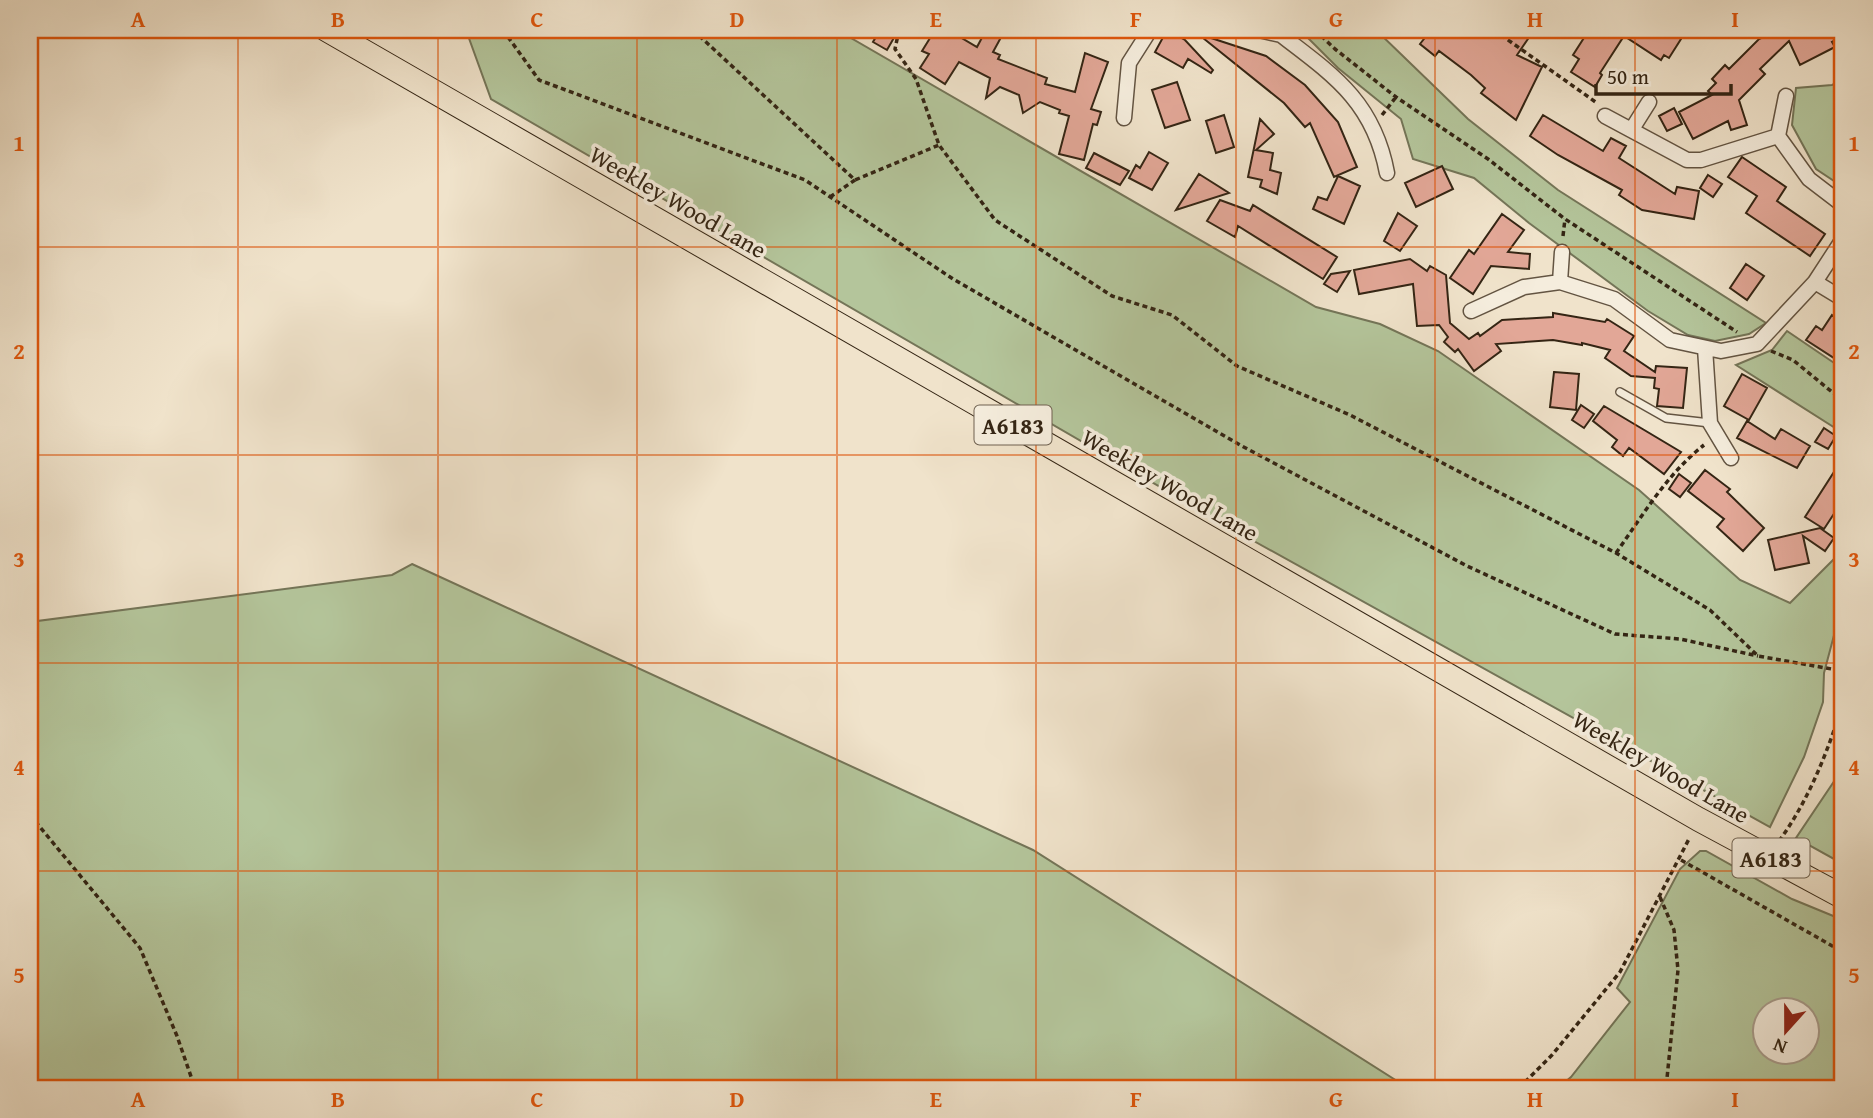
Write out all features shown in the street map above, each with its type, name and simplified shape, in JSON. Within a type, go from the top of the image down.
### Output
[{"type":"main road","name":"Weekley Wood Lane","points":[[327,30],[1698,819],[1843,897]]},
{"type":"street","points":[[1124,118],[1129,64],[1150,30]]},
{"type":"street","points":[[1259,30],[1283,33],[1353,96],[1374,125],[1387,173]]},
{"type":"street","points":[[1786,96],[1778,136],[1809,179],[1843,205]]},
{"type":"street","points":[[1632,129],[1649,102]]},
{"type":"street","points":[[1605,116],[1632,129],[1669,153],[1687,160],[1700,160],[1778,136]]},
{"type":"street","points":[[1471,311],[1524,287],[1560,282],[1614,299],[1670,340],[1721,351],[1757,344],[1815,282],[1843,239]]},
{"type":"street","points":[[1560,282],[1562,252]]},
{"type":"street","points":[[1815,282],[1843,299]]},
{"type":"street","points":[[1705,348],[1713,429],[1731,458]]},
{"type":"lane","points":[[1620,391],[1666,418],[1713,429]]},
{"type":"path","points":[[503,30],[539,80],[805,180],[977,293],[1240,445],[1467,566],[1615,634],[1680,639],[1843,671]]},
{"type":"path","points":[[693,30],[855,180]]},
{"type":"path","points":[[899,30],[895,49],[916,79],[939,145],[995,220],[1112,296],[1172,315],[1237,366],[1350,415],[1616,553],[1710,610],[1758,656]]},
{"type":"path","points":[[1315,30],[1396,97],[1488,159],[1565,219],[1757,344],[1793,360],[1843,401]]},
{"type":"path","points":[[1494,30],[1601,106],[1605,116]]},
{"type":"path","points":[[1386,110],[1396,97]]},
{"type":"path","points":[[830,197],[855,180],[939,145]]},
{"type":"path","points":[[1616,553],[1654,498],[1713,429]]},
{"type":"path","points":[[1767,856],[1795,819],[1830,743],[1843,703]]},
{"type":"path","points":[[30,815],[140,948],[177,1036],[195,1088]]},
{"type":"path","points":[[1519,1088],[1552,1055],[1620,972],[1680,859],[1698,819]]},
{"type":"path","points":[[1680,859],[1843,952]]},
{"type":"path","points":[[1660,897],[1674,930],[1678,970],[1666,1088]]},
{"type":"green space","points":[[466,30],[837,30],[1316,307],[1380,324],[1438,351],[1639,490],[1740,580],[1790,603],[1843,550],[1843,626],[1837,624],[1824,673],[1823,702],[1804,757],[1770,827],[1243,535],[491,99]]},
{"type":"green space","points":[[1300,30],[1376,30],[1468,119],[1558,190],[1766,323],[1749,334],[1715,341],[1688,335],[1648,311],[1529,223],[1474,178],[1413,159],[1401,119],[1338,68]]},
{"type":"green space","points":[[1843,78],[1843,187],[1816,169],[1792,125],[1796,88],[1832,85]]},
{"type":"green space","points":[[1787,331],[1843,369],[1843,433],[1736,365],[1772,350]]},
{"type":"green space","points":[[412,564],[1033,850],[1408,1088],[30,1088],[30,622],[392,575]]},
{"type":"green space","points":[[1843,768],[1843,864],[1796,838]]},
{"type":"green space","points":[[1700,851],[1706,851],[1792,899],[1843,920],[1843,1088],[1558,1088],[1571,1077],[1630,1002],[1617,988],[1680,869]]},
{"type":"building","points":[[880,30],[895,36],[887,50],[873,42]]},
{"type":"building","points":[[935,30],[948,30],[977,47],[986,30],[1005,30],[993,52],[1000,55],[998,59],[1047,78],[1045,84],[1075,92],[1085,53],[1108,62],[1091,109],[1101,112],[1097,125],[1093,124],[1084,160],[1059,154],[1069,116],[1059,113],[1060,110],[1040,102],[1023,113],[1019,95],[1000,87],[986,98],[990,78],[959,62],[945,84],[920,68],[929,54],[922,51]]},
{"type":"building","points":[[1167,30],[1185,40],[1213,70],[1211,73],[1188,59],[1183,68],[1155,52]]},
{"type":"building","points":[[1431,30],[1534,30],[1517,55],[1542,67],[1516,120],[1481,93],[1485,88],[1471,75],[1439,51],[1435,56],[1420,44]]},
{"type":"building","points":[[1589,30],[1668,30],[1681,39],[1669,58],[1664,55],[1661,60],[1624,36],[1600,73],[1602,75],[1595,87],[1571,72],[1579,59],[1573,55]]},
{"type":"building","points":[[1778,30],[1843,30],[1843,36],[1832,42],[1835,47],[1800,65],[1789,41],[1760,69],[1765,74],[1739,100],[1747,125],[1731,130],[1728,121],[1693,139],[1679,112],[1712,95],[1708,91],[1716,83],[1712,79],[1725,65],[1729,69],[1759,39]]},
{"type":"building","points":[[1205,36],[1266,56],[1305,85],[1338,122],[1357,167],[1334,177],[1310,123],[1305,127],[1284,103],[1203,38]]},
{"type":"building","points":[[1177,82],[1190,120],[1165,128],[1152,90]]},
{"type":"building","points":[[1674,108],[1682,124],[1667,131],[1659,116]]},
{"type":"building","points":[[1224,115],[1234,147],[1216,153],[1206,121]]},
{"type":"building","points":[[1543,115],[1603,151],[1611,138],[1626,146],[1619,158],[1675,194],[1677,187],[1699,191],[1694,219],[1642,210],[1619,195],[1622,190],[1558,155],[1530,136]]},
{"type":"building","points":[[1260,119],[1274,134],[1256,150],[1273,153],[1270,170],[1281,173],[1277,194],[1260,187],[1262,180],[1248,177]]},
{"type":"building","points":[[1149,152],[1168,163],[1152,190],[1129,178],[1136,165],[1140,168]]},
{"type":"building","points":[[1094,153],[1129,171],[1120,185],[1086,168]]},
{"type":"building","points":[[1742,157],[1786,187],[1777,201],[1825,234],[1810,256],[1746,213],[1757,196],[1728,177]]},
{"type":"building","points":[[1442,166],[1453,189],[1416,207],[1405,183]]},
{"type":"building","points":[[1199,174],[1229,193],[1176,210]]},
{"type":"building","points":[[1708,175],[1722,184],[1713,197],[1700,188]]},
{"type":"building","points":[[1338,176],[1360,186],[1344,224],[1313,209],[1318,197],[1327,200]]},
{"type":"building","points":[[1220,200],[1250,211],[1253,205],[1337,257],[1323,279],[1238,226],[1235,237],[1207,221]]},
{"type":"building","points":[[1398,213],[1417,226],[1400,251],[1384,241]]},
{"type":"building","points":[[1502,214],[1524,230],[1508,252],[1530,254],[1529,269],[1491,266],[1473,294],[1450,278],[1469,250],[1474,254]]},
{"type":"building","points":[[1410,259],[1427,271],[1430,266],[1446,275],[1450,323],[1469,339],[1478,333],[1480,336],[1502,320],[1553,317],[1553,313],[1605,322],[1607,319],[1634,336],[1624,351],[1655,372],[1656,366],[1687,368],[1683,408],[1657,406],[1659,389],[1654,388],[1655,378],[1631,376],[1605,358],[1610,350],[1582,343],[1553,340],[1496,344],[1501,351],[1474,371],[1458,349],[1455,352],[1444,342],[1448,337],[1439,325],[1417,326],[1413,284],[1359,294],[1354,270]]},
{"type":"building","points":[[1746,264],[1764,276],[1747,300],[1730,288]]},
{"type":"building","points":[[1350,271],[1337,292],[1324,284],[1331,274]]},
{"type":"building","points":[[1832,315],[1843,323],[1843,344],[1834,358],[1806,340],[1816,326],[1822,330]]},
{"type":"building","points":[[1554,372],[1579,374],[1576,410],[1550,407]]},
{"type":"building","points":[[1742,374],[1767,388],[1749,420],[1724,406]]},
{"type":"building","points":[[1581,405],[1594,414],[1584,428],[1572,420]]},
{"type":"building","points":[[1604,406],[1681,452],[1664,474],[1629,448],[1623,456],[1612,447],[1617,440],[1593,421]]},
{"type":"building","points":[[1747,421],[1775,439],[1781,429],[1810,446],[1797,468],[1737,438]]},
{"type":"building","points":[[1824,428],[1836,436],[1828,449],[1815,442]]},
{"type":"building","points":[[1843,458],[1843,500],[1824,529],[1805,517]]},
{"type":"building","points":[[1705,470],[1730,489],[1727,492],[1764,528],[1743,551],[1717,527],[1724,519],[1688,491]]},
{"type":"building","points":[[1679,474],[1691,483],[1680,497],[1669,489]]},
{"type":"building","points":[[1820,528],[1834,538],[1825,551],[1803,536],[1809,563],[1775,570],[1768,540]]}]
